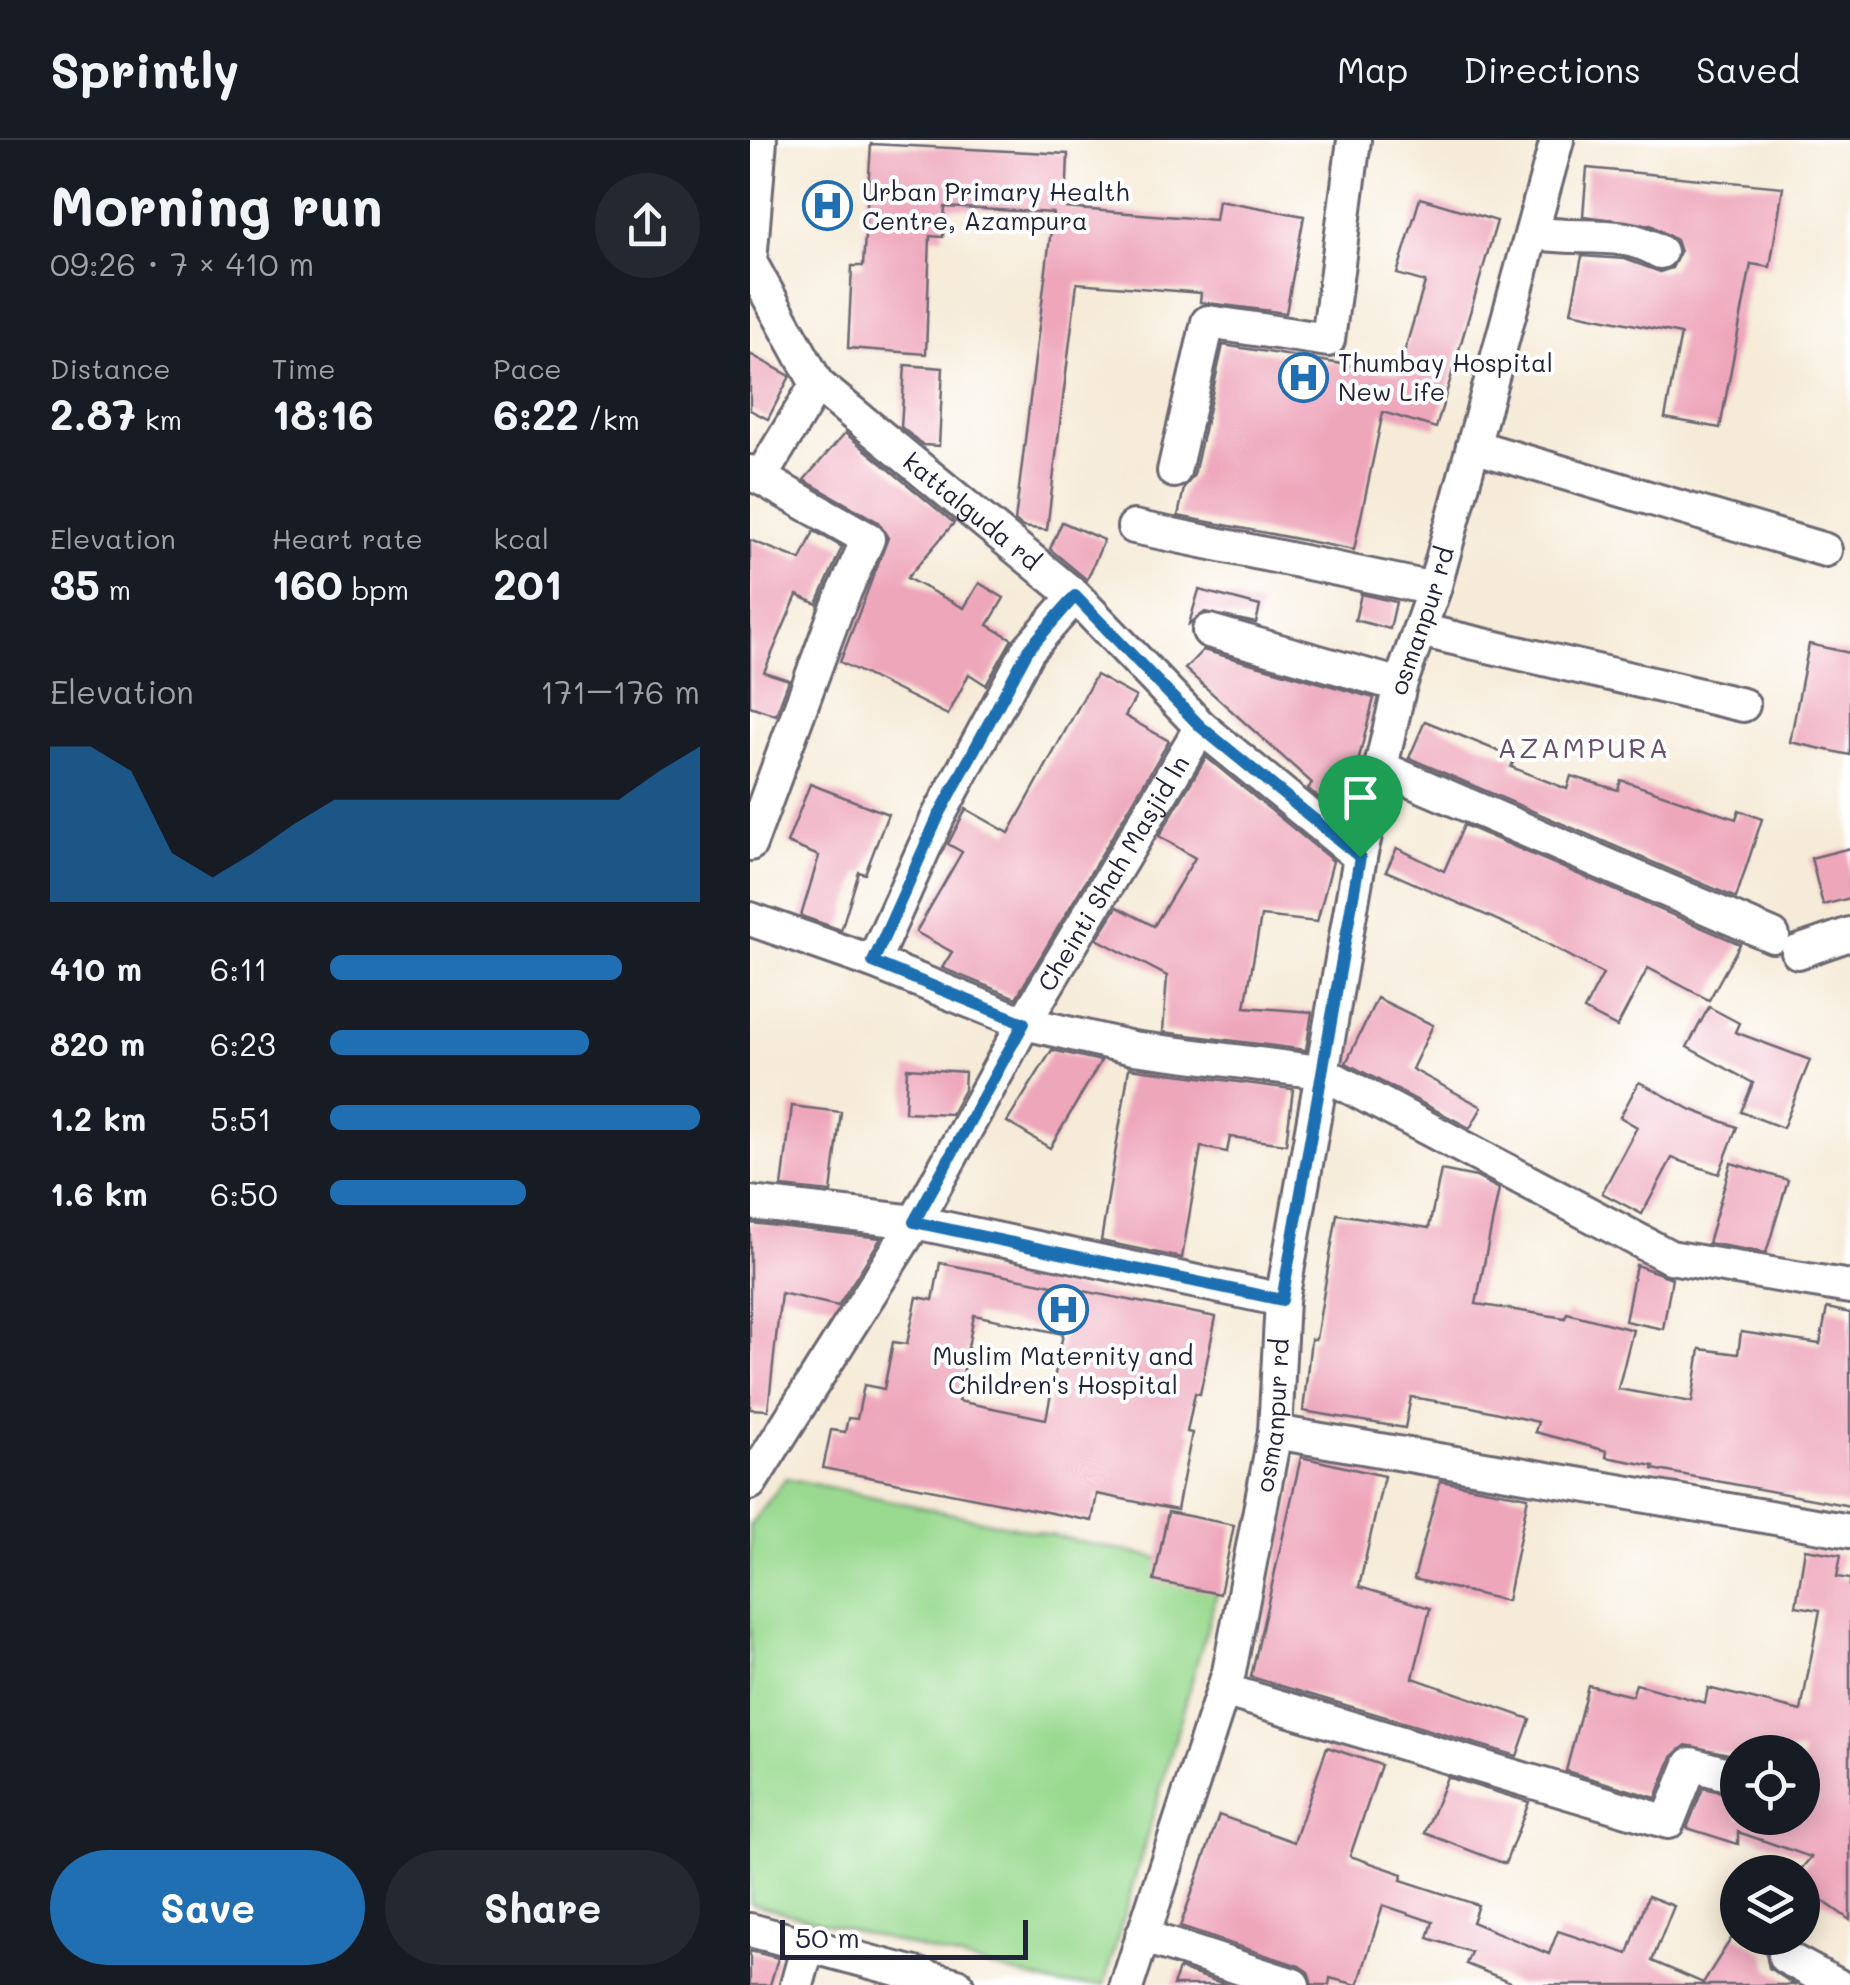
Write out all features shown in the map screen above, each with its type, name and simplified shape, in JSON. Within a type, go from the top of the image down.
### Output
[{"type":"street","name":"kattalguda rd","points":[[760,140],[750,262],[817,384],[1075,596],[1201,727],[1360,857]]},
{"type":"street","points":[[1174,471],[1208,322],[1328,340],[1354,140]]},
{"type":"street","name":"osmanpur rd","points":[[1127,1985],[1223,1690],[1275,1432],[1282,1300],[1322,1072],[1360,857],[1400,685],[1434,589],[1557,140]]},
{"type":"street","points":[[1532,232],[1578,239],[1614,236],[1646,243],[1660,252]]},
{"type":"street","points":[[750,844],[836,610],[868,539],[755,475],[817,384]]},
{"type":"street","points":[[1473,446],[1825,550]]},
{"type":"street","points":[[1134,528],[1434,589]]},
{"type":"street","points":[[873,962],[938,817],[1028,650],[1075,596]]},
{"type":"street","points":[[1420,630],[1743,705]]},
{"type":"street","points":[[1209,631],[1400,685]]},
{"type":"street","name":"Cheinti Shah Masjid ln","points":[[750,1483],[914,1222],[1024,1023],[1201,727]]},
{"type":"street","points":[[1381,768],[1786,944],[1850,934]]},
{"type":"street","points":[[750,919],[873,962],[1024,1023],[1133,1048],[1322,1072],[1670,1257],[1850,1286]]},
{"type":"street","points":[[750,1203],[914,1222],[1282,1300]]},
{"type":"street","points":[[1275,1432],[1850,1531]]},
{"type":"street","points":[[1223,1690],[1668,1822],[1690,1764],[1720,1772]]},
{"type":"street","points":[[750,1930],[956,1985]]},
{"type":"street","points":[[1142,1936],[1293,1985]]},
{"type":"street","points":[[797,1985],[808,1945]]},
{"type":"street","points":[[1785,1957],[1836,1985]]},
{"type":"green space","points":[[786,1478],[1223,1572],[1104,1985],[1058,1985],[750,1903],[750,1525]]},
{"type":"building","points":[[871,144],[1068,154],[1066,208],[1215,220],[1218,200],[1304,216],[1286,313],[1200,302],[1201,293],[1077,283],[1047,530],[1023,527],[1015,521],[1053,213],[945,207],[943,237],[930,236],[926,354],[848,348],[852,266],[863,266]]},
{"type":"building","points":[[1587,168],[1783,187],[1770,267],[1751,264],[1720,428],[1665,418],[1681,334],[1571,312],[1582,256],[1625,259],[1660,272],[1672,268],[1680,252],[1676,240],[1651,225],[1583,216]]},
{"type":"building","points":[[1420,198],[1497,221],[1436,428],[1383,412],[1354,550],[1178,516],[1184,488],[1194,475],[1223,345],[1398,373],[1425,282],[1397,274]]},
{"type":"building","points":[[750,354],[790,376],[768,419],[750,410]]},
{"type":"building","points":[[905,365],[943,368],[939,446],[923,445],[901,427]]},
{"type":"building","points":[[845,433],[954,523],[907,578],[964,608],[979,583],[1004,598],[988,625],[1012,639],[986,685],[969,674],[948,715],[840,662],[888,538],[878,522],[804,480]]},
{"type":"building","points":[[1062,522],[1104,540],[1087,580],[1050,549]]},
{"type":"building","points":[[814,531],[842,547],[817,604],[797,595],[764,672],[789,680],[776,715],[750,706],[750,540],[801,560]]},
{"type":"building","points":[[1199,590],[1260,606],[1256,623],[1205,612],[1189,624]]},
{"type":"building","points":[[1361,594],[1396,602],[1390,629],[1355,620]]},
{"type":"building","points":[[1809,644],[1850,653],[1850,755],[1790,742]]},
{"type":"building","points":[[1203,650],[1374,698],[1346,810],[1329,806],[1308,789],[1312,783],[1185,669]]},
{"type":"building","points":[[1096,675],[1136,697],[1125,716],[1169,741],[1016,998],[942,968],[952,952],[916,932],[962,852],[948,844],[966,809],[1009,833]]},
{"type":"building","points":[[1425,721],[1515,758],[1511,767],[1567,789],[1571,776],[1618,790],[1621,780],[1736,819],[1739,810],[1762,819],[1736,898],[1409,758]]},
{"type":"building","points":[[1206,757],[1333,861],[1317,922],[1261,916],[1245,1007],[1312,1012],[1306,1050],[1163,1032],[1167,976],[1097,939],[1117,907],[1154,926],[1195,858],[1159,836]]},
{"type":"building","points":[[810,784],[888,814],[865,874],[859,872],[841,930],[801,916],[819,856],[787,843]]},
{"type":"building","points":[[1464,825],[1740,944],[1709,1000],[1648,968],[1617,1027],[1584,1010],[1603,974],[1531,935],[1386,871],[1397,848],[1444,871]]},
{"type":"building","points":[[1850,848],[1850,898],[1823,905],[1811,858]]},
{"type":"building","points":[[1377,998],[1433,1025],[1412,1069],[1482,1107],[1470,1128],[1346,1063]]},
{"type":"building","points":[[1709,1007],[1739,1023],[1735,1032],[1810,1060],[1783,1128],[1741,1112],[1753,1083],[1687,1047]]},
{"type":"building","points":[[1052,1050],[1101,1061],[1050,1148],[1007,1122]]},
{"type":"building","points":[[907,1068],[965,1072],[964,1090],[951,1114],[905,1112]]},
{"type":"building","points":[[1129,1068],[1293,1089],[1286,1144],[1230,1137],[1227,1152],[1201,1147],[1182,1258],[1101,1241]]},
{"type":"building","points":[[1639,1082],[1692,1110],[1737,1127],[1719,1174],[1672,1158],[1642,1214],[1602,1193],[1637,1127],[1620,1117]]},
{"type":"building","points":[[792,1106],[841,1112],[831,1192],[782,1187]]},
{"type":"building","points":[[1731,1163],[1788,1180],[1766,1253],[1708,1243]]},
{"type":"building","points":[[1441,1170],[1476,1177],[1499,1189],[1476,1304],[1565,1318],[1567,1313],[1633,1330],[1618,1389],[1692,1402],[1700,1349],[1738,1354],[1741,1332],[1820,1344],[1827,1308],[1850,1313],[1850,1506],[1606,1457],[1607,1451],[1535,1432],[1538,1422],[1472,1407],[1411,1397],[1405,1428],[1303,1411],[1311,1339],[1316,1339],[1337,1214],[1429,1228]]},
{"type":"building","points":[[750,1223],[881,1238],[838,1306],[781,1293],[768,1410],[750,1409]]},
{"type":"building","points":[[940,1263],[1216,1317],[1200,1394],[1195,1393],[1187,1432],[1192,1433],[1177,1510],[1097,1494],[1092,1521],[823,1468],[831,1430],[845,1432],[848,1418],[857,1419],[864,1385],[884,1389],[893,1342],[907,1344],[917,1297],[933,1300]],"holes":[[[974,1315],[1063,1334],[1046,1419],[958,1401]]]},
{"type":"building","points":[[1636,1265],[1672,1278],[1663,1329],[1625,1321]]},
{"type":"building","points":[[1301,1457],[1384,1476],[1359,1587],[1430,1608],[1413,1678],[1530,1719],[1517,1756],[1251,1677]]},
{"type":"building","points":[[1440,1481],[1528,1497],[1507,1601],[1414,1579]]},
{"type":"building","points":[[1168,1512],[1234,1525],[1220,1594],[1154,1581]]},
{"type":"building","points":[[1805,1549],[1841,1555],[1837,1577],[1850,1579],[1850,1920],[1820,1899],[1820,1855],[1805,1855],[1747,1835],[1820,1835],[1820,1735],[1720,1735],[1720,1752],[1686,1745],[1672,1757],[1656,1798],[1566,1771],[1588,1685],[1632,1696],[1636,1684],[1705,1703],[1708,1688],[1801,1711],[1820,1610],[1796,1606]]},
{"type":"building","points":[[1327,1747],[1381,1765],[1350,1856],[1403,1874],[1401,1880],[1478,1905],[1472,1922],[1549,1954],[1558,1931],[1628,1954],[1648,1896],[1674,1906],[1652,1961],[1703,1983],[1721,1955],[1766,1955],[1769,1968],[1795,1985],[1518,1985],[1466,1964],[1471,1952],[1428,1938],[1433,1922],[1383,1905],[1358,1985],[1330,1978],[1329,1985],[1312,1985],[1308,1972],[1299,1966],[1180,1927],[1219,1815],[1294,1842]]},
{"type":"building","points":[[1447,1777],[1529,1802],[1505,1864],[1425,1833]]},
{"type":"building","points":[[1703,1788],[1720,1792],[1720,1835],[1738,1835],[1738,1844],[1687,1828]]},
{"type":"building","points":[[750,1951],[778,1958],[770,1985],[750,1985]]},
{"type":"building","points":[[1179,1969],[1228,1985],[1173,1985]]},
{"type":"place","name":"Urban Primary Health Centre, Azampura","points":[[827,206]]},
{"type":"place","name":"Thumbay Hospital New Life","points":[[1303,377]]},
{"type":"place","name":"Muslim Maternity and Children's Hospital","points":[[1063,1310]]},
{"type":"district","name":"AZAMPURA","points":[[1584,748]]},
{"type":"route","points":[[1075,596],[1201,727],[1360,857],[1282,1300],[914,1222],[1024,1023],[873,962],[938,817],[1028,650],[1075,596]]}]
